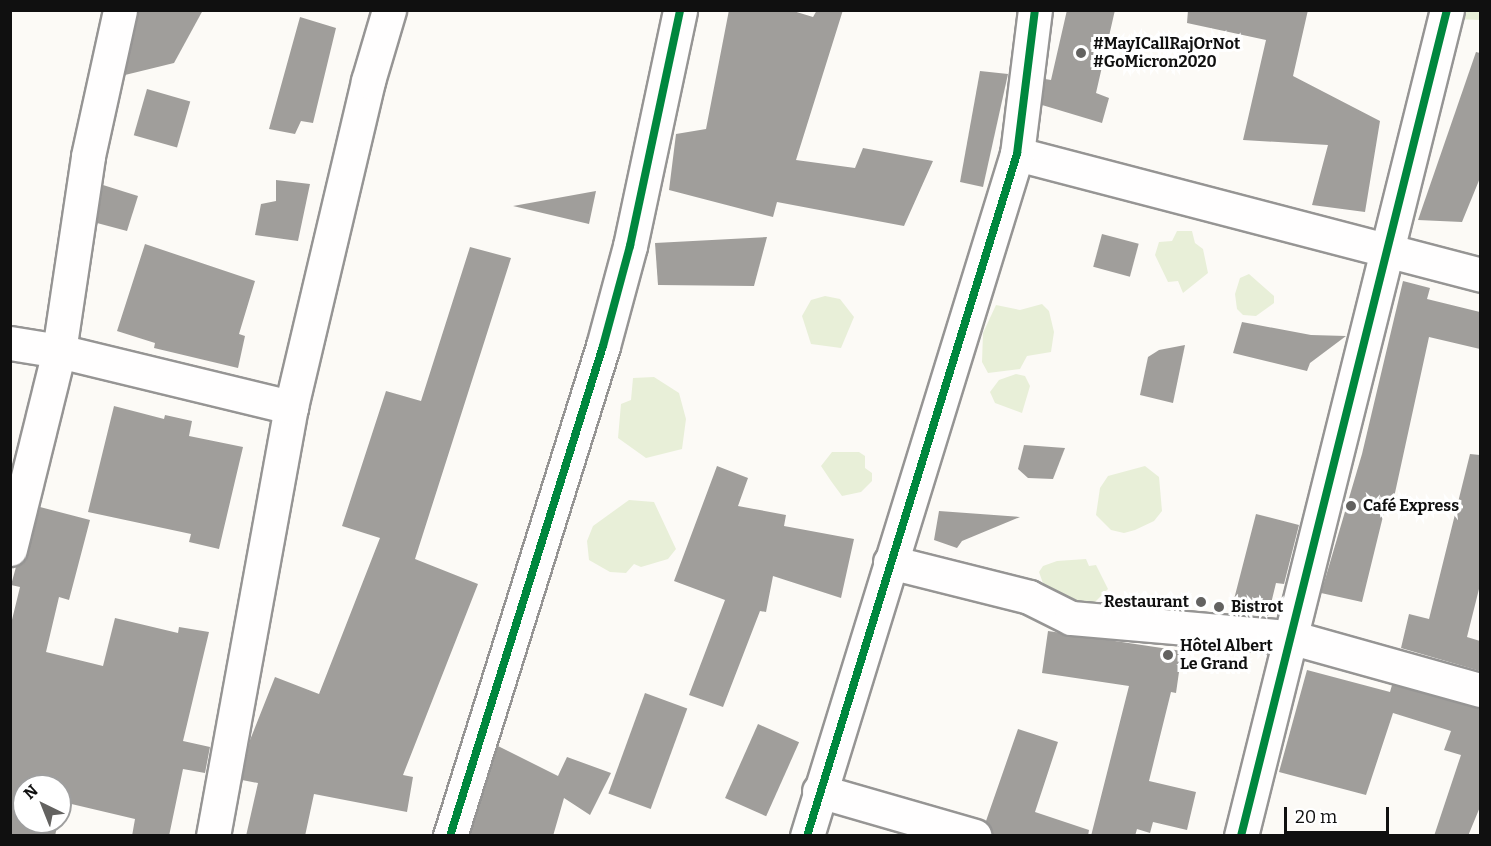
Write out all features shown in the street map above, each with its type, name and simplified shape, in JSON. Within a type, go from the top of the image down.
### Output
[{"type":"street","points":[[10,549],[59,351],[88,156],[120,10]]},
{"type":"street","points":[[213,836],[291,408],[368,81],[389,10]]},
{"type":"street","points":[[450,836],[603,346],[630,246],[680,10]]},
{"type":"street","points":[[807,836],[1017,154],[1035,10]]},
{"type":"street","points":[[1241,836],[1447,10]]},
{"type":"street","points":[[1017,154],[1480,275]]},
{"type":"street","points":[[10,343],[59,351],[291,408]]},
{"type":"street","points":[[890,562],[1029,597],[1071,618],[1290,637],[1480,690]]},
{"type":"street","points":[[819,791],[975,836]]},
{"type":"green space","points":[[1459,11],[1480,11],[1480,20],[1457,19]]},
{"type":"green space","points":[[1177,231],[1192,231],[1195,243],[1203,249],[1208,273],[1183,293],[1178,281],[1168,282],[1155,255],[1159,242],[1172,241]]},
{"type":"green space","points":[[1249,274],[1274,296],[1274,303],[1256,316],[1243,315],[1237,309],[1235,294],[1240,278]]},
{"type":"green space","points":[[825,296],[840,299],[854,317],[841,348],[811,344],[802,316],[811,300]]},
{"type":"green space","points":[[1042,304],[1049,311],[1054,332],[1051,352],[1027,356],[1020,369],[988,373],[982,362],[983,333],[996,305],[1020,310]]},
{"type":"green space","points":[[1016,374],[1025,376],[1030,386],[1022,413],[995,403],[990,392],[999,380]]},
{"type":"green space","points":[[654,377],[679,393],[686,419],[682,449],[646,458],[618,438],[621,404],[631,400],[633,378]]},
{"type":"green space","points":[[832,452],[859,452],[865,456],[865,468],[872,473],[872,481],[861,492],[842,496],[821,466]]},
{"type":"green space","points":[[1145,466],[1159,477],[1162,511],[1154,521],[1135,530],[1124,533],[1111,530],[1096,515],[1100,488],[1108,476]]},
{"type":"green space","points":[[629,500],[654,502],[676,549],[668,559],[641,567],[634,564],[626,573],[610,572],[589,560],[587,541],[593,526]]},
{"type":"green space","points":[[1086,559],[1089,566],[1096,565],[1108,589],[1086,611],[1045,589],[1039,572],[1043,566],[1057,561]]},
{"type":"building","points":[[138,10],[203,10],[174,63],[125,75]]},
{"type":"building","points":[[729,10],[790,10],[813,17],[817,10],[843,10],[796,160],[855,168],[863,148],[933,161],[904,226],[777,202],[773,217],[669,190],[676,134],[706,129]]},
{"type":"building","name":"#MayICallRajOrNot #GoMicron2020","points":[[1067,10],[1115,10],[1096,93],[1109,98],[1102,123],[1042,105],[1045,79],[1051,80]]},
{"type":"building","points":[[1188,10],[1308,10],[1293,76],[1380,121],[1365,212],[1312,205],[1328,145],[1243,140],[1266,40],[1187,23]]},
{"type":"building","points":[[300,17],[336,28],[313,123],[301,121],[295,134],[269,129]]},
{"type":"building","points":[[1476,52],[1480,53],[1480,178],[1462,222],[1418,220]]},
{"type":"building","points":[[980,71],[1008,74],[983,187],[960,182]]},
{"type":"building","points":[[147,89],[190,101],[177,148],[134,135]]},
{"type":"building","points":[[276,180],[310,184],[298,241],[255,235],[261,204],[276,201]]},
{"type":"building","points":[[103,185],[138,196],[127,231],[97,223]]},
{"type":"building","points":[[596,191],[589,224],[513,206]]},
{"type":"building","points":[[1102,234],[1139,244],[1130,277],[1093,267]]},
{"type":"building","points":[[767,237],[754,286],[658,285],[655,243]]},
{"type":"building","points":[[145,244],[255,281],[239,334],[245,336],[238,368],[154,348],[155,343],[117,331]]},
{"type":"building","points":[[470,247],[511,258],[415,559],[478,584],[403,775],[413,777],[407,812],[314,794],[305,836],[246,836],[258,783],[242,780],[250,740],[275,677],[319,694],[380,538],[342,526],[386,391],[421,401]]},
{"type":"building","points":[[1403,281],[1430,288],[1427,299],[1480,312],[1480,349],[1429,337],[1393,502],[1387,500],[1362,602],[1321,593],[1362,454]]},
{"type":"building","points":[[1242,322],[1311,335],[1346,336],[1310,363],[1307,371],[1233,353]]},
{"type":"building","points":[[1185,345],[1173,403],[1140,395],[1148,357],[1159,350]]},
{"type":"building","points":[[114,406],[164,419],[165,415],[192,421],[189,436],[243,447],[219,549],[189,542],[191,534],[88,512]]},
{"type":"building","points":[[1024,445],[1065,448],[1053,479],[1028,478],[1018,469]]},
{"type":"building","points":[[1470,454],[1480,455],[1480,585],[1467,637],[1480,641],[1480,671],[1401,648],[1409,614],[1429,619]]},
{"type":"building","points":[[717,466],[748,478],[738,506],[786,515],[784,526],[854,539],[841,598],[773,576],[766,612],[760,611],[723,707],[689,695],[725,600],[674,581]]},
{"type":"building","points":[[40,507],[90,520],[69,600],[59,597],[46,652],[103,666],[115,618],[178,633],[179,627],[209,632],[183,741],[210,747],[205,773],[183,769],[169,836],[132,836],[135,819],[72,804],[72,774],[12,774],[12,834],[55,834],[55,836],[10,836],[10,628],[20,587],[11,585],[16,567],[28,554]]},
{"type":"building","points":[[939,511],[1020,517],[962,541],[957,548],[934,540]]},
{"type":"building","points":[[1256,514],[1299,525],[1284,584],[1276,583],[1268,616],[1232,607]]},
{"type":"building","points":[[1048,631],[1182,651],[1176,693],[1171,692],[1149,781],[1196,792],[1187,830],[1153,822],[1150,833],[1137,829],[1135,836],[1091,836],[1129,686],[1042,673]]},
{"type":"building","points":[[1307,670],[1390,692],[1392,685],[1480,708],[1480,807],[1468,836],[1434,836],[1461,755],[1444,750],[1451,731],[1393,713],[1366,795],[1279,772]]},
{"type":"building","points":[[645,693],[687,708],[651,809],[608,794]]},
{"type":"building","points":[[758,724],[799,742],[766,816],[725,798]]},
{"type":"building","points":[[1018,729],[1058,742],[1035,812],[1089,830],[1088,836],[993,834],[986,821]]},
{"type":"building","points":[[498,746],[558,776],[567,757],[611,773],[590,815],[564,798],[553,836],[470,836]]},
{"type":"cycle path","points":[[450,836],[603,346],[630,246],[680,10]]},
{"type":"cycle path","points":[[807,836],[1017,154],[1035,10]]},
{"type":"cycle path","points":[[1241,836],[1447,10]]},
{"type":"place","name":"#MayICallRajOrNot #GoMicron2020","points":[[1081,53]]},
{"type":"place","name":"Café Express","points":[[1351,506]]},
{"type":"place","name":"Restaurant","points":[[1201,602]]},
{"type":"place","name":"Bistrot","points":[[1219,607]]},
{"type":"place","name":"Hôtel Albert Le Grand","points":[[1168,655]]}]
